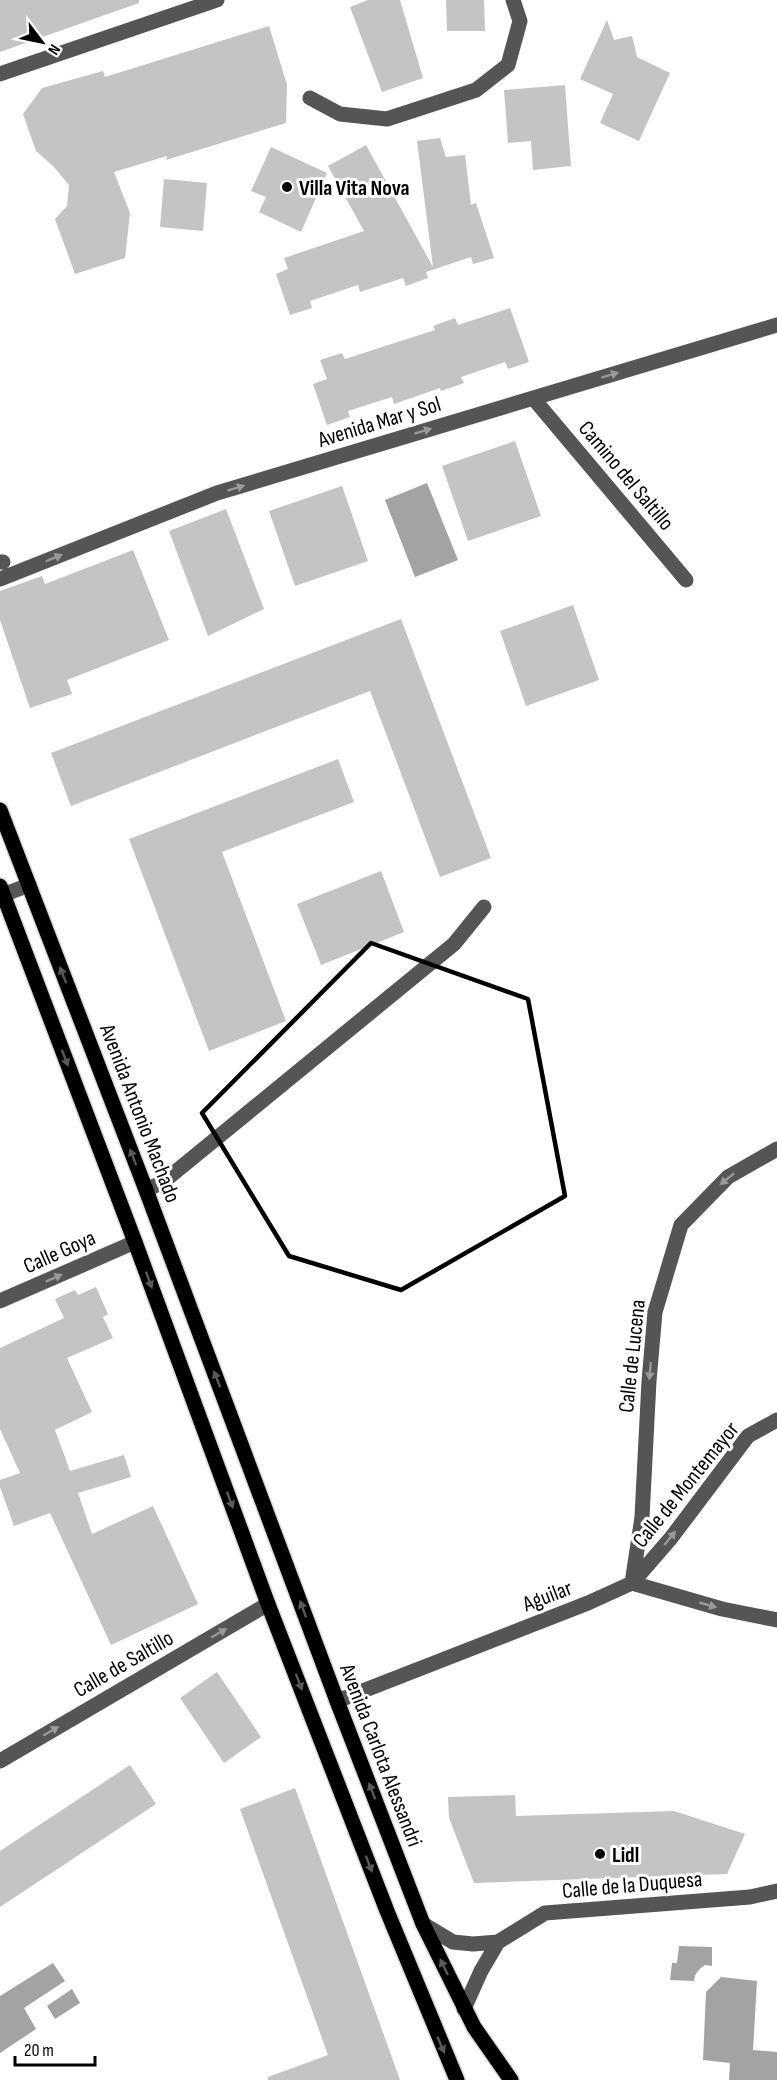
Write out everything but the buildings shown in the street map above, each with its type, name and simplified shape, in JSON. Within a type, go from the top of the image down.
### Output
[{"type":"main road","name":"Avenida Antonio Machado","points":[[0,810],[237,1434]]},
{"type":"main road","points":[[1,892],[135,1242],[268,1604],[387,1911],[457,2080]]},
{"type":"main road","name":"Avenida Carlota Alessandri","points":[[237,1434],[423,1924],[474,2027],[511,2080]]},
{"type":"street","points":[[0,74],[217,0]]},
{"type":"street","points":[[310,98],[340,114],[387,119],[476,90],[508,65],[520,21],[513,0]]},
{"type":"street","name":"Avenida Mar y Sol","points":[[0,579],[217,493],[777,325]]},
{"type":"street","name":"Camino del Saltillo","points":[[533,398],[686,580]]},
{"type":"street","points":[[1,892],[29,885]]},
{"type":"street","points":[[146,1190],[163,1182],[454,944],[484,907]]},
{"type":"street","name":"Calle de Lucena","points":[[632,1583],[642,1517],[655,1312],[681,1225],[728,1177],[777,1149]]},
{"type":"street","name":"Calle Goya","points":[[0,1301],[135,1242]]},
{"type":"street","name":"Calle de Montemayor","points":[[632,1583],[671,1538],[748,1436],[777,1419]]},
{"type":"street","points":[[632,1583],[722,1609],[777,1620]]},
{"type":"street","name":"Aguilar","points":[[337,1701],[588,1603],[632,1583]]},
{"type":"street","name":"Calle de Saltillo","points":[[0,1761],[268,1604]]},
{"type":"street","name":"Calle de la Duquesa","points":[[498,1942],[545,1913],[750,1897],[777,1891]]},
{"type":"street","points":[[423,1924],[453,1942],[473,1944],[498,1942]]},
{"type":"street","points":[[464,2009],[481,1971],[498,1942]]},
{"type":"highlighted area","points":[[371,943],[528,999],[565,1196],[401,1290],[289,1256],[202,1113]]},
{"type":"shaded area","points":[[427,483],[458,560],[415,577],[385,500]]},
{"type":"shaded area","points":[[679,1946],[712,1947],[712,1966],[705,1965],[700,1968],[694,1981],[670,1980],[672,1963],[677,1963]]},
{"type":"shaded area","points":[[53,1963],[65,1981],[24,2008],[36,2029],[0,2053],[0,1996]]},
{"type":"shaded area","points":[[721,1977],[757,1981],[753,2050],[777,2052],[777,2080],[729,2080],[730,2063],[703,2060],[706,1992]]},
{"type":"shaded area","points":[[72,1989],[80,2003],[55,2019],[47,2006]]},
{"type":"place","name":"Villa Vita Nova","points":[[287,187]]},
{"type":"place","name":"Lidl","points":[[600,1854]]}]
